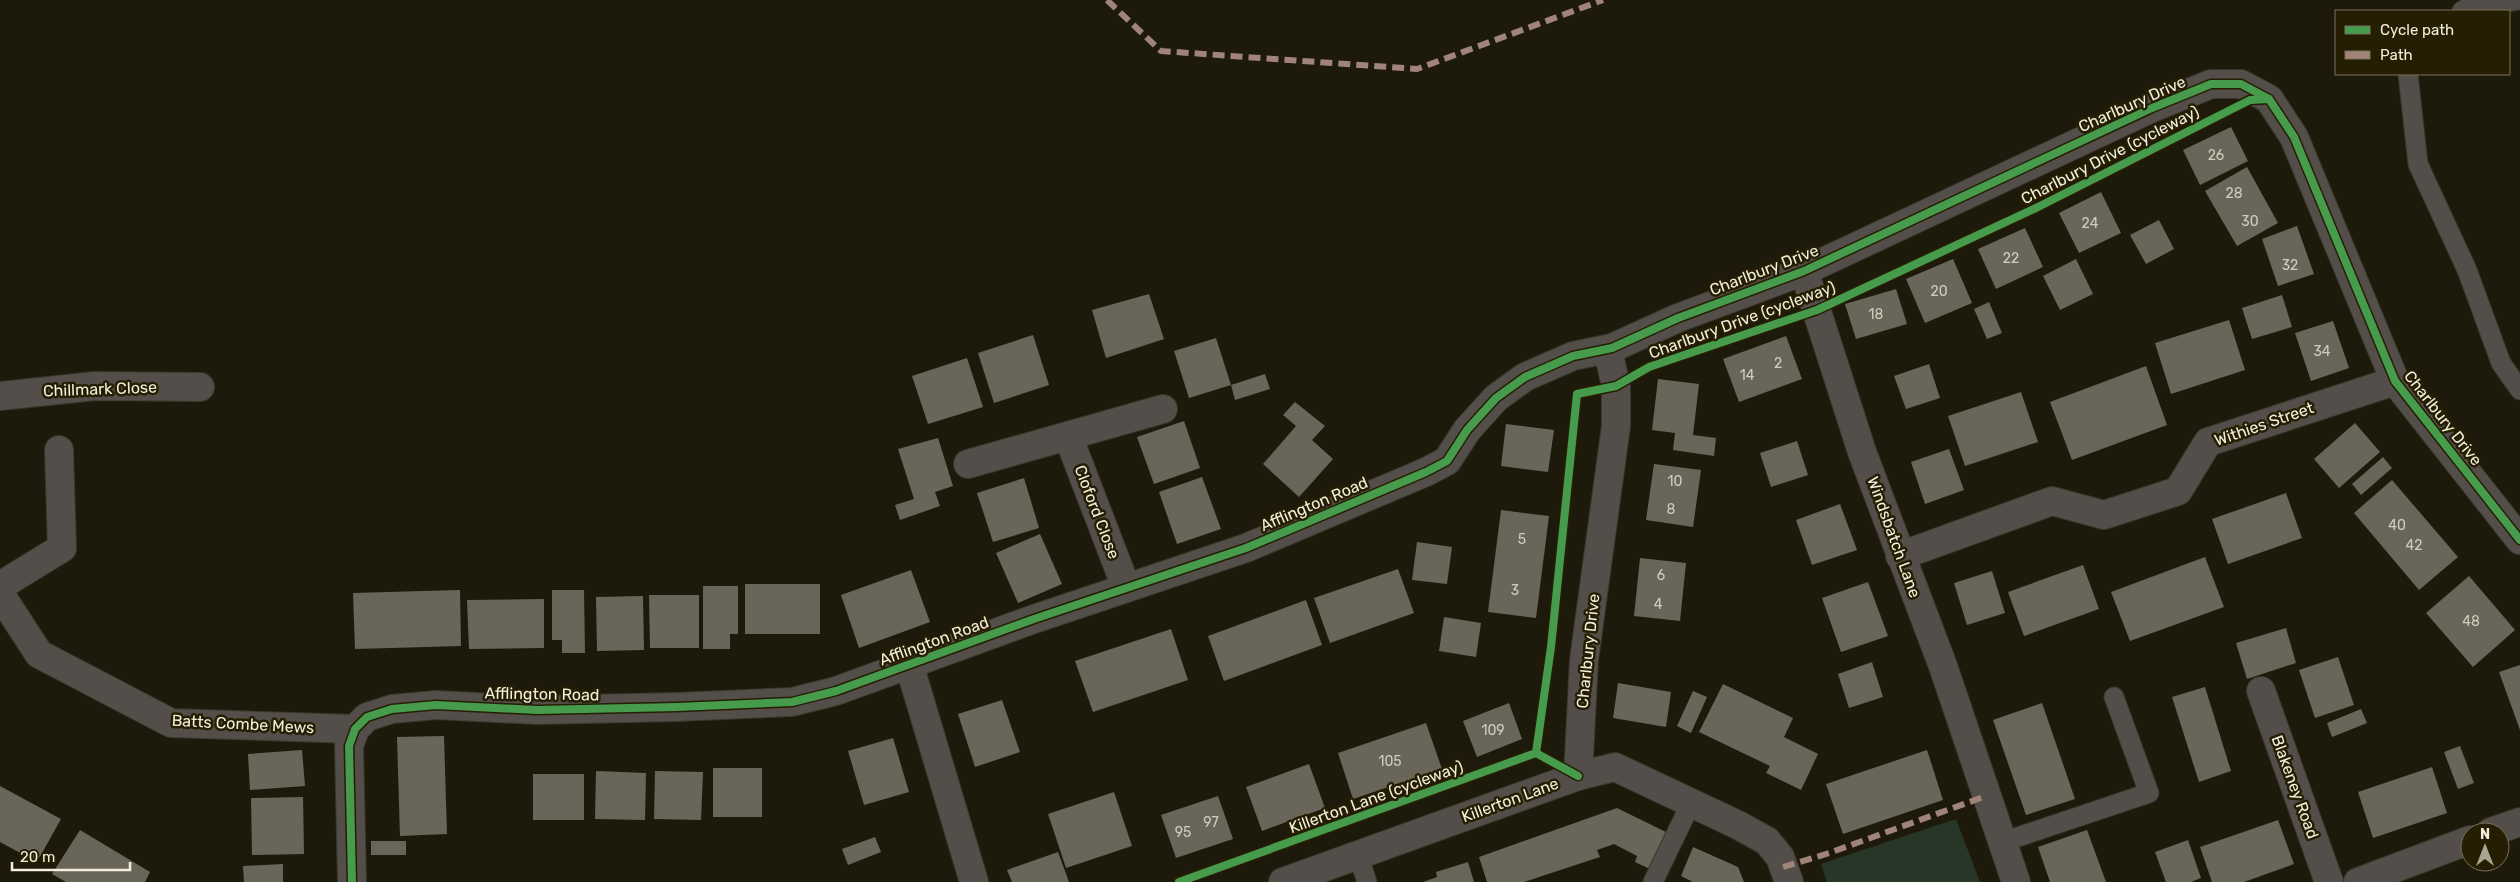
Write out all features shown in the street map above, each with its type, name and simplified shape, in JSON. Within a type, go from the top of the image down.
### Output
[{"type":"street","name":"Charlbury Drive","points":[[1578,776],[1584,660],[1616,426],[1616,386],[1610,360],[1612,348],[1678,318],[1804,271],[2178,97],[2210,84],[2241,84],[2269,99],[2294,137],[2395,380],[2520,540]]},
{"type":"street","name":"Windsbatch Lane","points":[[1804,271],[1862,452],[1943,666],[2016,882]]},
{"type":"street","name":"Afflington Road","points":[[355,729],[367,717],[392,709],[436,705],[537,710],[792,702],[836,691],[1126,587],[1246,548],[1426,472],[1447,461],[1468,430],[1496,398],[1525,377],[1573,356],[1612,348]]},
{"type":"street","name":"Withies Street","points":[[1900,556],[2052,501],[2104,515],[2178,491],[2208,442],[2395,380]]},
{"type":"street","name":"Chillmark Close","points":[[0,396],[95,386],[200,387]]},
{"type":"street","points":[[968,464],[1163,409]]},
{"type":"street","name":"Cloford Close","points":[[1068,436],[1126,587]]},
{"type":"street","points":[[0,586],[62,548],[59,450]]},
{"type":"street","name":"Batts Combe Mews","points":[[0,594],[39,654],[171,723],[355,729]]},
{"type":"street","name":"Afflington Road","points":[[909,664],[974,882]]},
{"type":"street","name":"Blakeney Road","points":[[2261,691],[2329,882]]},
{"type":"street","points":[[352,882],[349,746],[355,729]]},
{"type":"street","name":"Killerton Lane","points":[[1283,882],[1578,776],[1615,767],[1738,825],[1767,842],[1784,870]]},
{"type":"street","points":[[2358,882],[2460,844]]},
{"type":"lane","points":[[2464,10],[2520,0]]},
{"type":"lane","points":[[2408,75],[2418,164],[2467,270],[2501,364],[2520,390]]},
{"type":"lane","points":[[2003,842],[2149,793],[2114,697]]},
{"type":"lane","points":[[1653,882],[1691,803]]},
{"type":"lane","points":[[1358,855],[1367,882]]},
{"type":"green space","points":[[1956,819],[1980,882],[1827,882],[1821,864]]},
{"type":"building","points":[[2231,127],[2248,161],[2200,185],[2183,150]]},
{"type":"building","points":[[2247,167],[2278,223],[2237,246],[2205,191]]},
{"type":"building","points":[[2101,192],[2121,233],[2079,253],[2059,213]]},
{"type":"building","points":[[2159,220],[2174,249],[2146,264],[2130,235]]},
{"type":"building","points":[[2297,226],[2314,274],[2278,286],[2262,239]]},
{"type":"building","points":[[2025,228],[2043,267],[1996,289],[1978,249]]},
{"type":"building","points":[[1953,259],[1972,303],[1925,323],[1906,279]]},
{"type":"building","points":[[2076,259],[2093,294],[2060,310],[2043,276]]},
{"type":"building","points":[[1896,289],[1907,324],[1856,339],[1845,304]]},
{"type":"building","points":[[1149,294],[1164,339],[1106,358],[1092,310]]},
{"type":"building","points":[[2282,295],[2292,327],[2252,339],[2242,308]]},
{"type":"building","points":[[1989,302],[2002,333],[1987,339],[1974,309]]},
{"type":"building","points":[[2229,320],[2245,370],[2171,394],[2155,343]]},
{"type":"building","points":[[2333,321],[2349,368],[2311,381],[2295,333]]},
{"type":"building","points":[[1033,335],[1049,385],[994,403],[978,353]]},
{"type":"building","points":[[1786,336],[1802,379],[1739,402],[1723,359]]},
{"type":"building","points":[[1216,338],[1231,385],[1189,398],[1174,351]]},
{"type":"building","points":[[967,358],[983,407],[928,424],[912,376]]},
{"type":"building","points":[[1929,364],[1940,398],[1906,409],[1894,376]]},
{"type":"building","points":[[2146,366],[2167,425],[2072,460],[2050,402]]},
{"type":"building","points":[[1265,374],[1270,389],[1235,400],[1231,385]]},
{"type":"building","points":[[1658,379],[1699,384],[1693,435],[1716,438],[1714,456],[1673,450],[1675,433],[1652,430]]},
{"type":"building","points":[[2021,392],[2038,442],[1965,466],[1948,416]]},
{"type":"building","points":[[1295,402],[1325,426],[1312,440],[1333,459],[1299,497],[1263,464],[1296,426],[1283,415]]},
{"type":"building","points":[[1184,421],[1200,468],[1154,484],[1137,437]]},
{"type":"building","points":[[2355,423],[2380,452],[2339,488],[2314,459]]},
{"type":"building","points":[[1506,424],[1554,430],[1548,472],[1501,466]]},
{"type":"building","points":[[938,438],[953,486],[935,492],[940,506],[900,520],[895,505],[914,499],[898,449]]},
{"type":"building","points":[[1797,441],[1808,475],[1771,487],[1760,453]]},
{"type":"building","points":[[1949,449],[1964,490],[1925,504],[1911,462]]},
{"type":"building","points":[[2383,457],[2392,468],[2361,495],[2352,484]]},
{"type":"building","points":[[1654,464],[1701,470],[1693,527],[1646,520]]},
{"type":"building","points":[[1202,477],[1221,529],[1177,544],[1159,492]]},
{"type":"building","points":[[1024,478],[1039,528],[993,542],[977,493]]},
{"type":"building","points":[[2392,480],[2458,557],[2419,590],[2354,513]]},
{"type":"building","points":[[2286,493],[2302,538],[2228,564],[2212,519]]},
{"type":"building","points":[[1840,504],[1857,550],[1812,565],[1796,520]]},
{"type":"building","points":[[1501,510],[1549,516],[1536,618],[1488,612]]},
{"type":"building","points":[[1040,534],[1062,584],[1018,603],[996,553]]},
{"type":"building","points":[[1417,542],[1452,547],[1447,584],[1412,580]]},
{"type":"building","points":[[2205,557],[2224,607],[2130,641],[2111,592]]},
{"type":"building","points":[[1640,558],[1686,563],[1680,621],[1634,616]]},
{"type":"building","points":[[2083,565],[2099,609],[2024,636],[2008,592]]},
{"type":"building","points":[[1398,569],[1414,613],[1330,643],[1314,598]]},
{"type":"building","points":[[911,570],[930,622],[859,648],[841,595]]},
{"type":"building","points":[[1992,571],[2005,613],[1967,625],[1954,583]]},
{"type":"building","points":[[2469,576],[2515,630],[2473,667],[2426,613]]},
{"type":"building","points":[[1868,582],[1888,636],[1841,652],[1822,598]]},
{"type":"building","points":[[745,584],[820,584],[820,634],[745,634]]},
{"type":"building","points":[[703,586],[738,586],[738,634],[730,634],[730,649],[703,649]]},
{"type":"building","points":[[460,590],[461,646],[355,649],[353,593]]},
{"type":"building","points":[[552,590],[584,590],[585,653],[562,653],[562,640],[552,640]]},
{"type":"building","points":[[649,595],[699,595],[699,648],[650,648]]},
{"type":"building","points":[[643,596],[644,650],[597,651],[596,597]]},
{"type":"building","points":[[544,599],[544,648],[469,649],[467,600]]},
{"type":"building","points":[[1306,600],[1322,645],[1224,681],[1208,636]]},
{"type":"building","points":[[1444,617],[1481,623],[1476,657],[1439,651]]},
{"type":"building","points":[[2286,628],[2296,663],[2247,679],[2236,643]]},
{"type":"building","points":[[1171,629],[1188,680],[1093,712],[1075,661]]},
{"type":"building","points":[[2338,657],[2354,705],[2315,718],[2299,670]]},
{"type":"building","points":[[1872,662],[1883,697],[1849,708],[1838,674]]},
{"type":"building","points":[[2520,665],[2520,730],[2499,672]]},
{"type":"building","points":[[1618,683],[1671,692],[1666,727],[1613,718]]},
{"type":"building","points":[[1723,684],[1793,718],[1784,737],[1818,754],[1801,790],[1766,773],[1770,766],[1699,732]]},
{"type":"building","points":[[2205,687],[2231,771],[2199,782],[2172,697]]},
{"type":"building","points":[[1693,691],[1707,697],[1691,733],[1677,726]]},
{"type":"building","points":[[1002,700],[1020,752],[975,767],[958,714]]},
{"type":"building","points":[[1509,703],[1522,739],[1477,757],[1463,721]]},
{"type":"building","points":[[2042,703],[2075,799],[2026,815],[1993,720]]},
{"type":"building","points":[[2361,709],[2367,723],[2332,737],[2327,723]]},
{"type":"building","points":[[1426,723],[1442,769],[1353,799],[1338,753]]},
{"type":"building","points":[[444,736],[447,834],[400,836],[397,737]]},
{"type":"building","points":[[893,738],[909,792],[864,805],[848,751]]},
{"type":"building","points":[[2460,746],[2474,783],[2458,789],[2444,752]]},
{"type":"building","points":[[302,750],[305,786],[250,790],[248,754]]},
{"type":"building","points":[[1927,750],[1943,800],[1843,834],[1826,784]]},
{"type":"building","points":[[1309,764],[1325,808],[1262,831],[1246,787]]},
{"type":"building","points":[[2432,767],[2447,813],[2373,838],[2358,792]]},
{"type":"building","points":[[713,768],[762,768],[762,817],[713,817]]},
{"type":"building","points":[[596,771],[646,773],[645,820],[595,819]]},
{"type":"building","points":[[655,771],[703,772],[701,820],[654,819]]},
{"type":"building","points":[[533,774],[584,774],[584,820],[533,820]]},
{"type":"building","points":[[0,786],[61,819],[37,862],[0,842]]},
{"type":"building","points":[[1114,792],[1132,846],[1066,868],[1048,814]]},
{"type":"building","points":[[1218,796],[1233,839],[1176,858],[1161,815]]},
{"type":"building","points":[[303,797],[304,854],[252,855],[251,798]]},
{"type":"building","points":[[1617,808],[1670,834],[1652,870],[1635,862],[1637,856],[1614,844],[1597,850],[1600,857],[1524,882],[1487,882],[1479,857]]},
{"type":"building","points":[[2278,820],[2294,864],[2244,882],[2212,882],[2200,847]]},
{"type":"building","points":[[80,830],[150,872],[145,882],[66,882],[52,874]]},
{"type":"building","points":[[2087,830],[2106,882],[2050,882],[2038,847]]},
{"type":"building","points":[[875,837],[881,852],[848,865],[842,849]]},
{"type":"building","points":[[2188,840],[2201,878],[2191,882],[2166,882],[2155,852]]},
{"type":"building","points":[[371,841],[406,841],[406,855],[371,855]]},
{"type":"building","points":[[1693,847],[1738,867],[1744,882],[1693,882],[1681,876]]},
{"type":"building","points":[[1058,852],[1069,882],[1012,882],[1007,870]]},
{"type":"building","points":[[1468,862],[1474,882],[1423,882],[1437,877],[1436,872]]},
{"type":"building","points":[[283,864],[283,882],[244,882],[243,866]]},
{"type":"marked path","points":[[1107,0],[1161,51],[1417,69],[1603,0]]},
{"type":"marked path","points":[[1783,867],[1829,853],[1986,796]]},
{"type":"cycle path","points":[[352,882],[349,746],[355,729],[367,717],[392,709],[436,705],[537,710],[792,702],[836,691],[1034,619],[1246,548],[1426,472],[1447,461],[1467,430],[1496,398],[1525,377],[1573,356],[1612,348],[1678,318],[1804,271],[2152,108],[2211,84],[2241,84],[2269,99],[2294,137],[2395,381],[2520,540]]},
{"type":"cycle path","name":"Charlbury Drive (cycleway)","points":[[1536,753],[1551,647],[1577,394],[1616,386],[1649,367],[1817,310],[2036,208],[2250,100],[2269,99]]},
{"type":"cycle path","name":"Killerton Lane (cycleway)","points":[[1179,882],[1536,753],[1578,776]]}]
